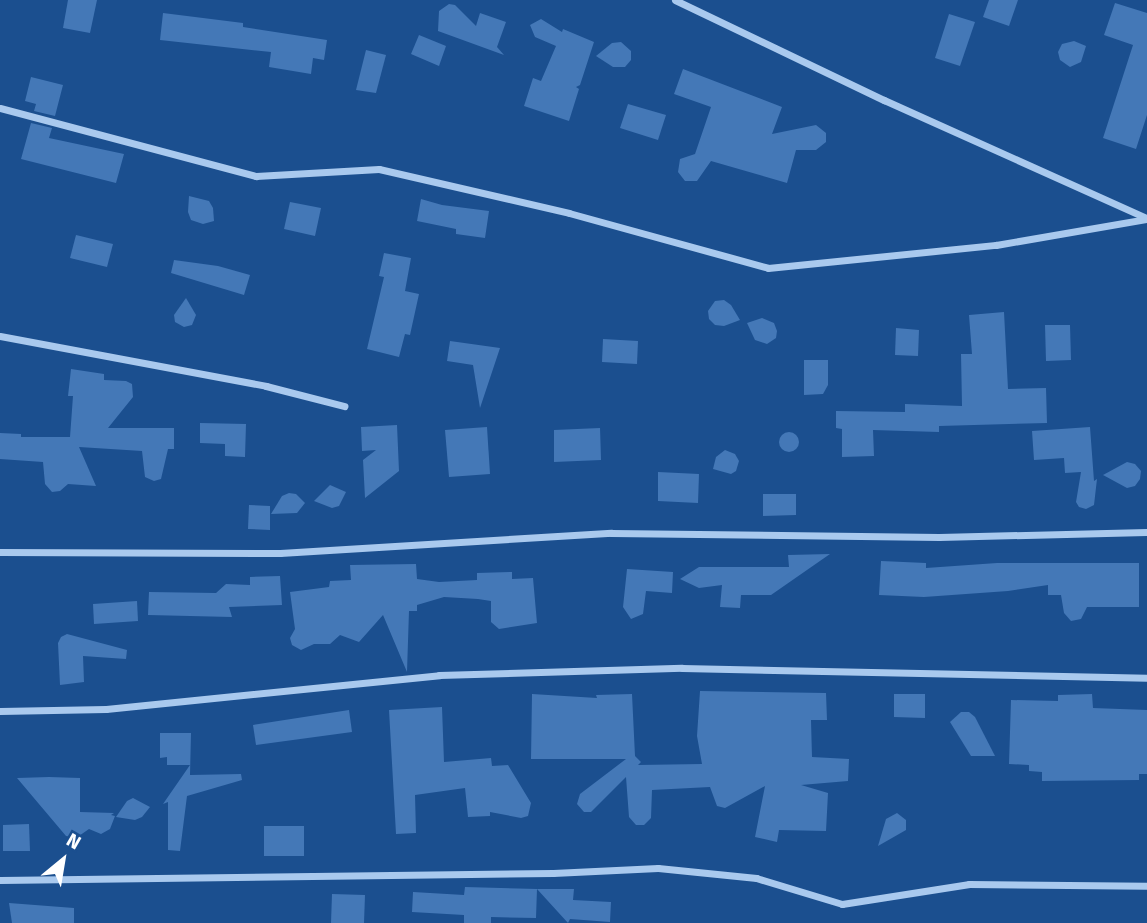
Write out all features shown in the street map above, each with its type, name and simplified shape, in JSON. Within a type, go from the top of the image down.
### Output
[{"type":"street","points":[[675,0],[897,106],[1147,219]]},
{"type":"street","points":[[0,108],[256,176],[379,169],[569,213],[768,268],[996,245],[1147,219]]},
{"type":"street","points":[[0,336],[266,386],[344,406]]},
{"type":"street","points":[[0,552],[280,553],[611,533],[939,537],[1147,533]]},
{"type":"street","points":[[0,711],[106,709],[466,674],[682,668],[1147,678]]},
{"type":"street","points":[[0,880],[553,873],[658,869],[757,878],[842,904],[969,884],[1147,886]]},
{"type":"building","points":[[68,0],[97,0],[90,33],[63,28]]},
{"type":"building","points":[[989,0],[1018,0],[1009,26],[983,17]]},
{"type":"building","points":[[1115,3],[1147,13],[1147,115],[1136,149],[1103,138],[1133,45],[1104,35]]},
{"type":"building","points":[[449,4],[455,5],[476,26],[480,13],[506,22],[497,47],[504,55],[438,31],[439,11]]},
{"type":"building","points":[[163,13],[243,23],[243,27],[327,40],[324,60],[313,58],[311,74],[269,67],[271,52],[160,40]]},
{"type":"building","points":[[949,14],[975,22],[960,66],[935,58]]},
{"type":"building","points":[[541,19],[562,32],[563,29],[594,42],[580,85],[576,87],[579,89],[569,121],[524,106],[533,78],[541,81],[556,46],[535,37],[530,25]]},
{"type":"building","points":[[419,35],[446,46],[439,66],[411,54]]},
{"type":"building","points":[[1074,41],[1086,46],[1081,62],[1070,67],[1060,60],[1058,52],[1062,44]]},
{"type":"building","points":[[621,42],[631,51],[631,60],[625,67],[613,67],[596,56],[612,43]]},
{"type":"building","points":[[366,50],[386,55],[376,93],[356,90]]},
{"type":"building","points":[[683,69],[782,107],[772,134],[816,125],[826,133],[826,142],[816,150],[796,150],[787,183],[711,161],[697,181],[685,181],[678,172],[680,159],[695,154],[711,107],[674,94]]},
{"type":"building","points":[[31,77],[63,85],[55,116],[34,111],[36,104],[25,101]]},
{"type":"building","points":[[628,104],[666,115],[658,140],[620,128]]},
{"type":"building","points":[[31,123],[52,128],[49,138],[124,154],[116,183],[21,159]]},
{"type":"building","points":[[189,196],[209,201],[213,208],[214,221],[203,224],[191,220],[188,212]]},
{"type":"building","points":[[421,199],[442,205],[489,211],[485,238],[456,234],[456,229],[417,221]]},
{"type":"building","points":[[290,202],[321,208],[315,236],[284,229]]},
{"type":"building","points":[[76,235],[113,244],[107,267],[70,258]]},
{"type":"building","points":[[384,253],[411,258],[405,291],[419,294],[410,335],[405,334],[399,357],[367,349],[384,277],[379,276]]},
{"type":"building","points":[[174,260],[218,266],[250,275],[244,295],[171,273]]},
{"type":"building","points":[[186,298],[196,315],[192,325],[184,327],[175,322],[174,315]]},
{"type":"building","points":[[724,300],[731,305],[740,320],[724,326],[715,325],[709,319],[708,311],[715,301]]},
{"type":"building","points":[[1004,312],[1008,389],[1046,388],[1047,423],[939,426],[939,432],[873,430],[874,456],[842,457],[842,429],[836,428],[836,411],[905,412],[905,404],[962,406],[961,354],[972,354],[969,315]]},
{"type":"building","points":[[762,318],[774,323],[777,331],[776,338],[767,344],[755,340],[747,323]]},
{"type":"building","points":[[1045,325],[1070,325],[1071,360],[1046,361]]},
{"type":"building","points":[[896,328],[919,330],[918,356],[895,355]]},
{"type":"building","points":[[603,339],[638,341],[637,364],[602,362]]},
{"type":"building","points":[[450,341],[500,348],[480,408],[473,365],[447,361]]},
{"type":"building","points":[[804,360],[828,360],[828,385],[823,394],[804,395]]},
{"type":"building","points":[[71,369],[104,374],[104,380],[126,381],[132,384],[133,397],[108,428],[174,428],[174,449],[168,449],[161,479],[154,481],[145,477],[142,451],[79,447],[96,486],[68,484],[60,491],[52,492],[45,484],[43,462],[0,459],[0,433],[21,434],[21,437],[70,437],[73,396],[68,396]]},
{"type":"building","points":[[200,423],[246,424],[245,457],[225,456],[225,444],[200,443]]},
{"type":"building","points":[[397,425],[399,471],[365,498],[363,460],[376,450],[362,451],[361,427]]},
{"type":"building","points":[[487,427],[490,474],[449,477],[445,430]]},
{"type":"building","points":[[1090,427],[1094,481],[1097,479],[1094,505],[1086,509],[1079,507],[1076,502],[1081,472],[1065,473],[1064,458],[1034,460],[1032,431]]},
{"type":"building","points":[[600,428],[601,460],[554,462],[554,430]]},
{"type":"building","points":[[785,432],[793,432],[799,442],[793,452],[785,452],[779,446],[779,438]]},
{"type":"building","points":[[725,450],[735,454],[739,461],[736,471],[731,474],[713,469],[716,457]]},
{"type":"building","points":[[1127,462],[1135,464],[1141,471],[1135,486],[1127,488],[1103,475]]},
{"type":"building","points":[[658,472],[699,474],[698,503],[658,501]]},
{"type":"building","points":[[330,485],[346,492],[339,506],[332,508],[314,501]]},
{"type":"building","points":[[296,494],[305,503],[297,513],[271,514],[282,496]]},
{"type":"building","points":[[763,494],[796,494],[796,515],[763,516]]},
{"type":"building","points":[[249,505],[270,506],[270,530],[248,529]]},
{"type":"building","points":[[830,554],[771,595],[741,595],[740,608],[720,607],[722,585],[699,588],[680,579],[699,567],[789,567],[788,555]]},
{"type":"building","points":[[881,561],[926,563],[926,568],[997,563],[1139,563],[1139,607],[1087,607],[1081,619],[1071,621],[1064,613],[1061,595],[1048,595],[1048,585],[1008,591],[924,597],[879,595]]},
{"type":"building","points":[[416,564],[417,579],[439,582],[477,580],[477,573],[512,572],[512,579],[533,578],[537,623],[499,629],[491,622],[491,601],[478,599],[444,597],[417,605],[417,611],[409,611],[407,672],[383,615],[359,642],[340,635],[330,644],[314,644],[301,650],[292,645],[290,638],[295,629],[290,592],[329,587],[330,581],[351,580],[350,565]]},
{"type":"building","points":[[627,569],[673,572],[672,593],[646,591],[643,614],[631,619],[623,607]]},
{"type":"building","points":[[280,576],[282,605],[229,607],[232,617],[148,615],[149,592],[216,593],[226,584],[250,585],[250,577]]},
{"type":"building","points":[[137,601],[138,621],[94,624],[93,604]]},
{"type":"building","points":[[67,634],[127,650],[126,659],[83,656],[84,682],[60,685],[58,643],[61,637]]},
{"type":"building","points":[[700,691],[826,693],[827,720],[811,720],[812,757],[849,759],[848,781],[801,785],[828,793],[826,831],[779,830],[777,842],[755,837],[765,786],[725,808],[717,806],[710,787],[652,790],[651,818],[644,825],[636,825],[629,817],[626,777],[591,812],[584,812],[577,804],[580,794],[626,759],[531,759],[532,694],[597,698],[596,695],[632,694],[635,756],[641,762],[638,765],[702,764],[697,736]]},
{"type":"building","points":[[894,694],[925,694],[925,718],[894,717]]},
{"type":"building","points":[[1092,694],[1093,708],[1147,710],[1147,774],[1139,774],[1139,780],[1042,781],[1042,772],[1029,771],[1029,765],[1009,764],[1011,700],[1058,701],[1058,695]]},
{"type":"building","points":[[442,707],[444,762],[491,758],[492,766],[508,765],[531,803],[528,816],[521,818],[490,812],[490,816],[468,817],[465,788],[415,795],[416,833],[396,834],[389,710]]},
{"type":"building","points":[[349,710],[352,732],[256,745],[253,725]]},
{"type":"building","points":[[961,712],[969,712],[975,717],[995,756],[971,756],[950,722]]},
{"type":"building","points":[[160,733],[191,733],[190,775],[241,774],[242,780],[187,796],[180,851],[168,850],[168,802],[163,804],[190,765],[167,765],[167,757],[160,758]]},
{"type":"building","points":[[17,778],[80,778],[80,812],[114,813],[111,815],[115,816],[110,829],[101,834],[89,829],[76,838],[66,836]]},
{"type":"building","points":[[133,798],[150,807],[142,817],[135,820],[116,817],[127,801]]},
{"type":"building","points":[[897,813],[906,820],[906,830],[878,846],[886,819]]},
{"type":"building","points":[[29,824],[30,851],[3,851],[3,825]]},
{"type":"building","points":[[264,826],[304,826],[304,856],[264,856]]},
{"type":"building","points":[[465,887],[537,889],[536,918],[491,917],[491,923],[464,923],[464,915],[412,912],[413,892],[464,895]]},
{"type":"building","points":[[537,889],[574,889],[573,900],[611,902],[610,922],[570,919],[568,923]]},
{"type":"building","points":[[332,894],[365,895],[364,923],[331,923]]},
{"type":"building","points":[[9,903],[74,908],[74,923],[12,923]]}]
